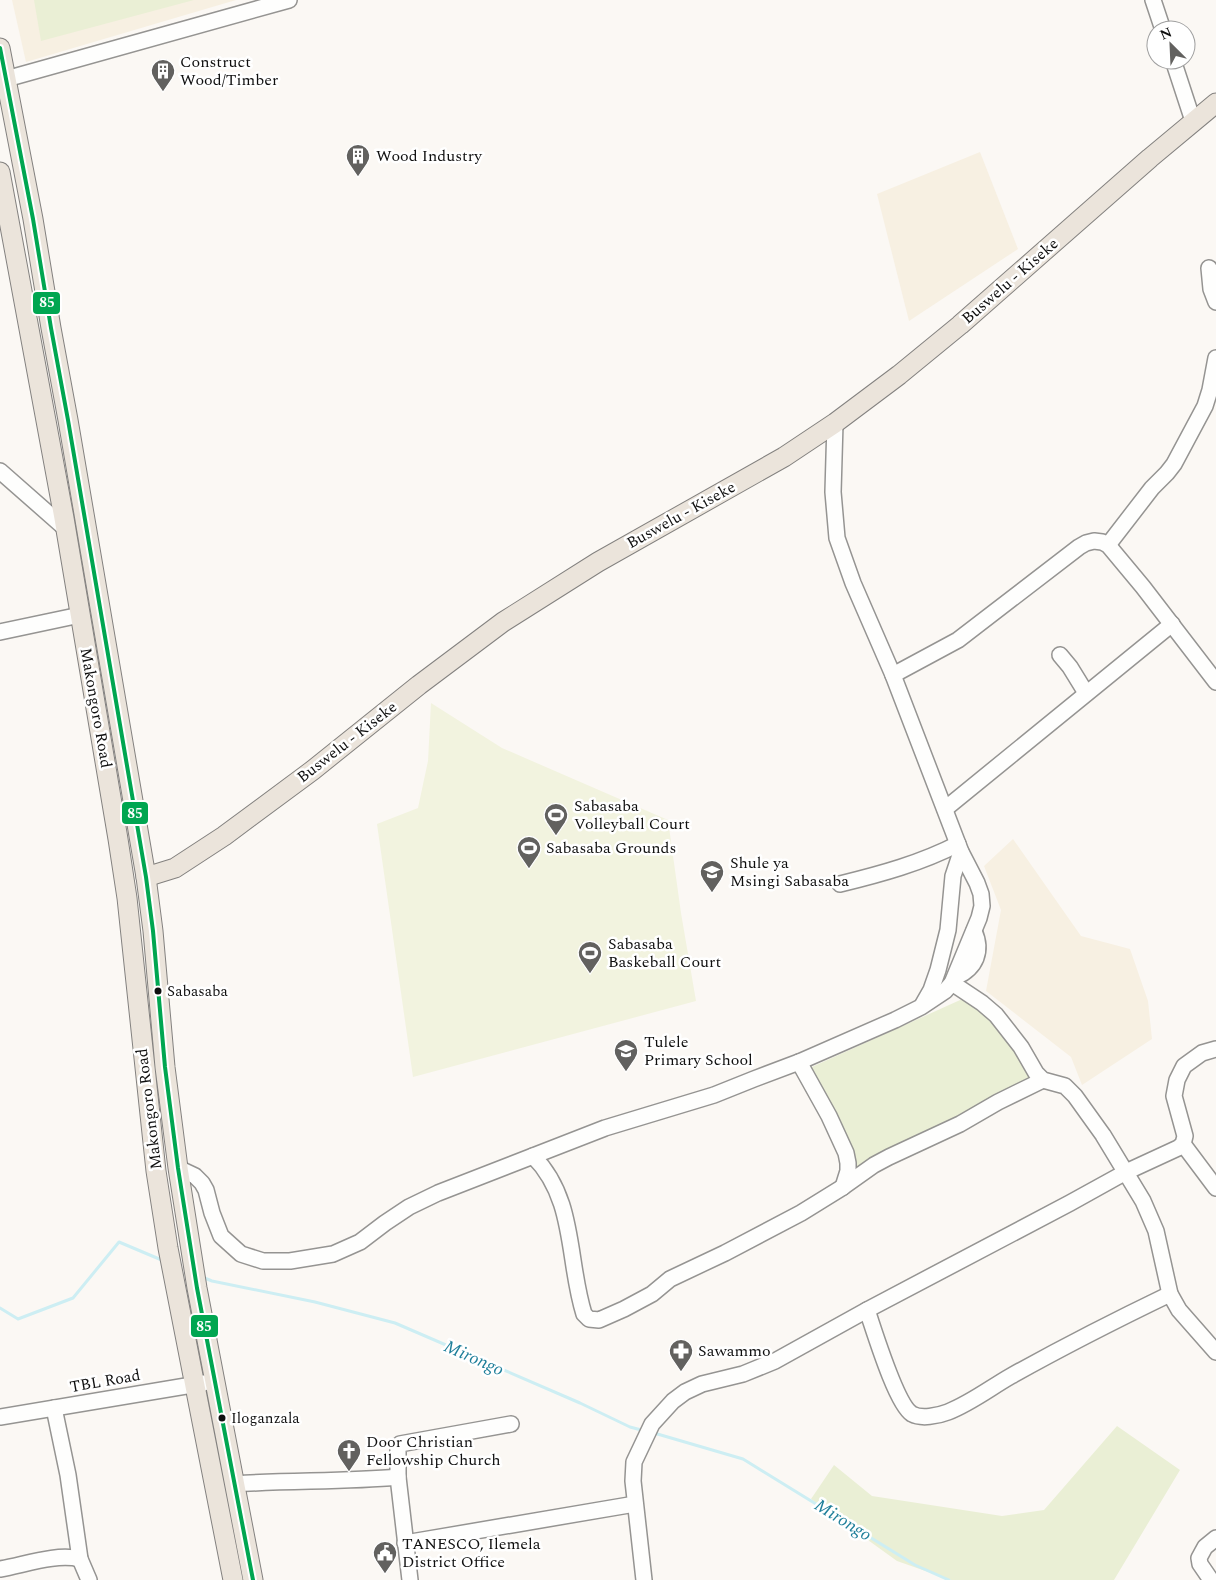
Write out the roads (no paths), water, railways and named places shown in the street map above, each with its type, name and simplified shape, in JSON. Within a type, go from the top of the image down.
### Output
[{"type":"main road","name":"Makongoro Road","points":[[0,48],[33,219],[146,877],[154,940],[165,1067],[178,1168],[197,1288],[216,1381]]},
{"type":"main road","name":"Buswelu - Kiseke","points":[[146,877],[175,868],[199,854],[313,770],[419,685],[503,622],[550,591],[776,462],[835,423],[960,325],[1192,121],[1216,103]]},
{"type":"main road","name":"Makongoro Road","points":[[0,172],[66,529],[118,839],[127,898],[156,1171],[168,1248],[194,1385]]},
{"type":"main road","points":[[216,1381],[253,1580]]},
{"type":"main road","points":[[194,1385],[233,1580]]},
{"type":"street","points":[[6,79],[289,0]]},
{"type":"street","points":[[1153,0],[1160,20]]},
{"type":"street","points":[[1176,70],[1192,121]]},
{"type":"street","points":[[1209,268],[1211,289],[1216,302]]},
{"type":"street","points":[[1108,545],[1152,488],[1174,464],[1205,406],[1216,358]]},
{"type":"street","points":[[178,1168],[195,1176],[202,1183],[221,1236],[241,1254],[263,1261],[290,1261],[333,1254],[360,1242],[409,1207],[438,1192],[605,1128],[714,1095],[799,1062],[895,1020],[921,1007],[945,991],[953,981],[974,931],[982,906],[981,894],[960,848],[893,674],[853,583],[837,538],[833,492],[835,423]]},
{"type":"street","points":[[0,470],[66,529]]},
{"type":"street","points":[[893,674],[958,640],[1084,544],[1097,541],[1108,545],[1172,624],[1209,663],[1216,682]]},
{"type":"street","points":[[0,632],[80,615]]},
{"type":"street","points":[[945,809],[1172,624]]},
{"type":"street","points":[[1060,655],[1086,693]]},
{"type":"street","points":[[840,884],[900,868],[960,848]]},
{"type":"street","points":[[921,1007],[931,990],[948,930],[953,876],[960,848]]},
{"type":"street","points":[[127,898],[146,877]]},
{"type":"street","points":[[953,981],[996,1015],[1021,1047],[1036,1073],[1043,1080],[1065,1086],[1075,1096],[1103,1135],[1143,1200],[1156,1231],[1170,1294],[1179,1310],[1216,1352]]},
{"type":"street","points":[[644,1580],[633,1481],[634,1462],[649,1431],[668,1406],[685,1392],[702,1384],[759,1368],[1021,1230],[1126,1172],[1183,1144],[1185,1136],[1174,1096],[1177,1080],[1184,1066],[1202,1053],[1216,1049]]},
{"type":"street","points":[[799,1062],[829,1116],[846,1154],[848,1171],[843,1187]]},
{"type":"street","points":[[533,1156],[549,1175],[563,1207],[584,1314],[590,1319],[599,1320],[652,1294],[670,1279],[801,1213],[888,1157],[951,1128],[1043,1080]]},
{"type":"street","points":[[1183,1144],[1216,1188]]},
{"type":"street","points":[[867,1310],[894,1386],[904,1408],[910,1413],[925,1416],[947,1413],[1010,1376],[1170,1294]]},
{"type":"street","name":"TBL Road","points":[[0,1417],[216,1381]]},
{"type":"street","points":[[54,1408],[68,1475],[80,1559],[89,1580]]},
{"type":"street","points":[[410,1580],[398,1477],[397,1448],[399,1444],[511,1424]]},
{"type":"street","points":[[235,1484],[398,1477]]},
{"type":"street","points":[[405,1544],[635,1504]]},
{"type":"street","points":[[1211,1580],[1200,1564],[1199,1558],[1201,1552],[1216,1538]]},
{"type":"street","points":[[0,1570],[60,1557],[80,1559]]},
{"type":"waterway","name":"Mirongo","points":[[0,1308],[18,1319],[73,1298],[119,1242],[164,1261]]},
{"type":"waterway","name":"Mirongo","points":[[202,1277],[212,1281],[315,1302],[395,1323],[580,1403],[630,1427],[645,1431]]},
{"type":"waterway","name":"Mirongo","points":[[654,1433],[743,1459],[915,1565],[949,1580]]},
{"type":"place","name":"Construct Wood/Timber","points":[[163,92]]},
{"type":"place","name":"Wood Industry","points":[[358,177]]},
{"type":"place","name":"Sabasaba Volleyball Court","points":[[556,836]]},
{"type":"place","name":"Sabasaba Grounds","points":[[529,869]]},
{"type":"place","name":"Shule ya Msingi Sabasaba","points":[[712,893]]},
{"type":"place","name":"Sabasaba Baskeball Court","points":[[590,974]]},
{"type":"place","name":"Sabasaba","points":[[158,991]]},
{"type":"place","name":"Tulele Primary School","points":[[626,1072]]},
{"type":"place","name":"Sawammo","points":[[681,1372]]},
{"type":"place","name":"Iloganzala","points":[[222,1418]]},
{"type":"place","name":"Door Christian Fellowship Church","points":[[349,1472]]},
{"type":"place","name":"TANESCO, Ilemela District Office","points":[[385,1574]]}]
